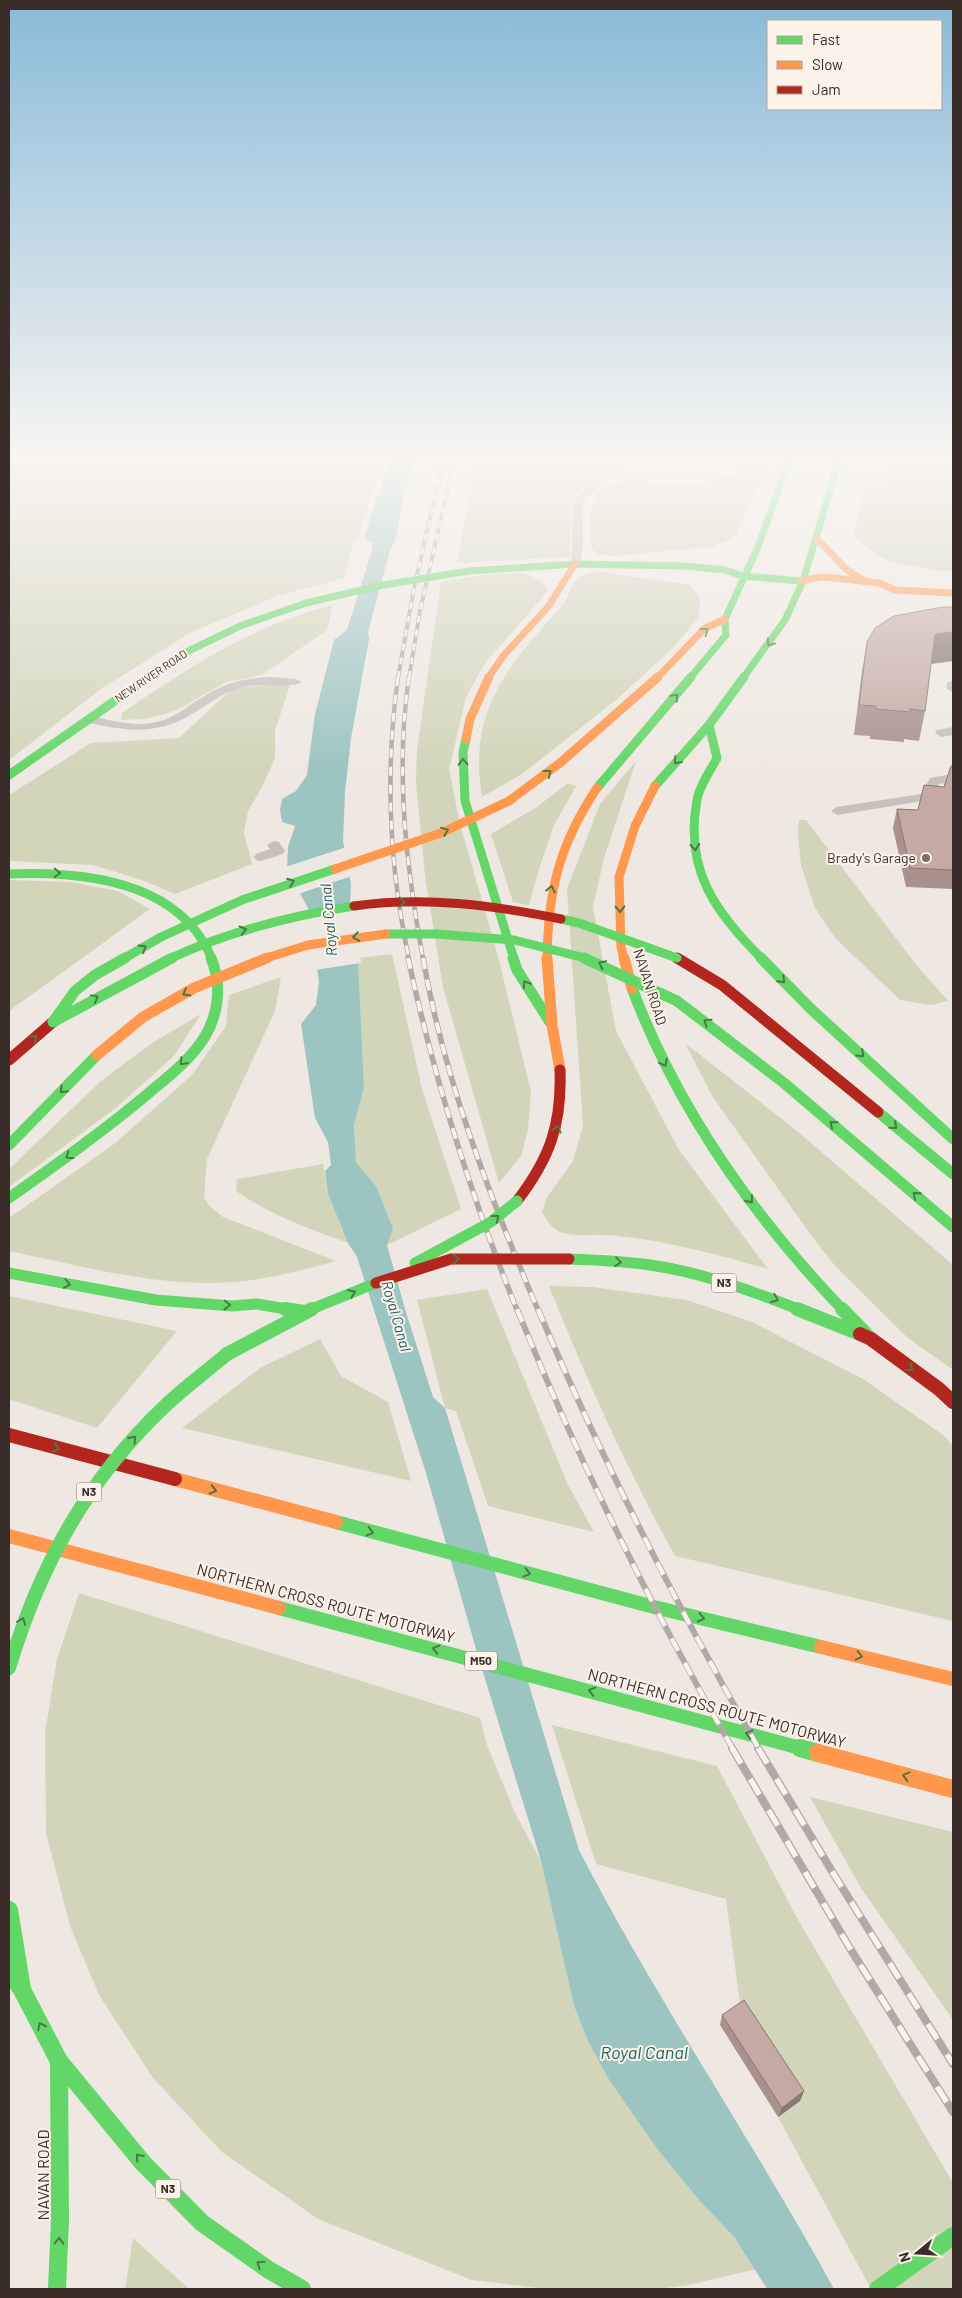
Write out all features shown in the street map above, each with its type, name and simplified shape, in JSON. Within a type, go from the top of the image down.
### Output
[{"type":"main road","points":[[654,566],[678,560]]},
{"type":"main road","points":[[376,1283],[483,1226],[517,1201],[535,1181],[549,1157],[559,1120],[560,1073],[552,1025],[546,935],[549,896],[566,837],[582,807],[604,777],[699,670],[726,635],[725,619],[751,560]]},
{"type":"main road","name":"NAVAN ROAD","points":[[810,560],[803,581],[785,620],[709,725],[655,786],[635,826],[619,876],[621,947],[632,989],[652,1042],[688,1110],[736,1182],[789,1251],[871,1339]]},
{"type":"main road","points":[[838,560],[847,570],[865,581]]},
{"type":"main road","points":[[552,1025],[517,970],[465,800],[463,752],[470,719],[479,695],[490,674],[504,655],[548,607],[554,582],[575,564]]},
{"type":"main road","points":[[518,567],[575,564],[725,570],[743,576],[803,581],[821,577],[879,583],[895,590],[953,593]]},
{"type":"main road","points":[[654,566],[678,578]]},
{"type":"main road","points":[[518,567],[554,582]]},
{"type":"main road","name":"NEW RIVER ROAD","points":[[9,775],[180,655],[240,626],[306,603],[383,584],[469,570],[518,567]]},
{"type":"main road","points":[[720,582],[743,576]]},
{"type":"main road","points":[[803,581],[820,589]]},
{"type":"main road","points":[[880,596],[895,590]]},
{"type":"main road","points":[[53,1022],[74,990],[95,975],[161,937],[242,900],[441,833],[509,801],[560,763],[605,725],[670,665],[704,629],[725,619]]},
{"type":"main road","points":[[709,725],[717,758],[697,798],[694,849],[706,889],[737,933],[811,1009],[953,1139]]},
{"type":"main road","points":[[9,874],[24,872],[76,874],[131,886],[162,901],[190,921],[205,942],[217,968],[218,1001],[210,1028],[181,1065],[108,1126],[9,1198]]},
{"type":"main road","points":[[12,1057],[53,1022],[154,966],[234,932],[316,912],[375,902],[462,901],[521,910],[579,923],[677,958],[722,985],[953,1174]]},
{"type":"main road","points":[[9,1145],[97,1055],[143,1017],[194,988],[265,958],[308,945],[376,934],[436,934],[514,940],[590,959],[677,1002],[730,1039],[795,1091],[953,1227]]},
{"type":"main road","name":"N3","points":[[9,1668],[14,1644],[41,1574],[80,1503],[115,1459],[158,1413],[227,1354],[304,1312],[376,1283],[450,1259],[569,1259],[610,1261],[674,1269],[767,1296],[871,1339],[939,1389],[953,1402]]},
{"type":"main road","points":[[14,1274],[156,1300],[232,1306],[257,1304],[304,1312]]},
{"type":"main road","points":[[9,1435],[654,1607],[953,1679]]},
{"type":"main road","name":"NORTHERN CROSS ROUTE MOTORWAY","points":[[9,1536],[953,1789]]},
{"type":"main road","name":"N3","points":[[9,1910],[22,1990],[59,2061],[143,2163],[202,2223],[269,2270],[302,2289]]},
{"type":"main road","points":[[9,1971],[22,1990]]},
{"type":"main road","name":"NAVAN ROAD","points":[[57,2289],[60,2220],[59,2061]]},
{"type":"main road","points":[[878,2289],[918,2263],[953,2236]]},
{"type":"main road","points":[[918,2263],[944,2257]]},
{"type":"lane","points":[[89,719],[119,727],[148,727],[173,720],[228,687],[260,680],[296,682]]},
{"type":"lane","points":[[953,683],[953,688]]},
{"type":"lane","points":[[941,733],[953,731]]},
{"type":"lane","points":[[837,811],[925,797],[930,792],[934,781],[953,778]]},
{"type":"lane","points":[[261,857],[278,851],[274,846]]},
{"type":"green space","points":[[9,560],[349,560],[344,578],[277,596],[190,633],[101,689],[9,760]]},
{"type":"green space","points":[[458,560],[509,560],[457,563]]},
{"type":"green space","points":[[888,560],[953,560],[953,571],[934,570]]},
{"type":"green space","points":[[595,571],[690,585],[700,598],[699,616],[675,646],[616,700],[522,774],[482,797],[479,767],[481,740],[486,715],[496,693],[508,671],[523,651],[563,605],[577,579]]},
{"type":"green space","points":[[522,573],[537,579],[548,591],[485,663],[466,697],[449,770],[461,828],[498,956],[531,1092],[528,1130],[521,1156],[499,1183],[443,987],[425,876],[416,782],[417,750],[441,582],[490,574]]},
{"type":"green space","points":[[333,605],[327,630],[262,675],[226,682],[181,708],[165,714],[143,719],[121,720],[122,713],[171,680],[223,649],[276,624],[304,613]]},
{"type":"green space","points":[[290,685],[275,731],[275,758],[261,789],[248,811],[244,833],[252,864],[175,894],[142,880],[93,865],[9,861],[9,795],[91,743],[179,738],[234,687]]},
{"type":"green space","points":[[636,761],[604,858],[593,907],[616,1031],[679,1150],[768,1269],[656,1241],[610,1235],[567,1234],[554,1228],[542,1212],[547,1197],[573,1161],[583,1125],[567,889],[600,804]]},
{"type":"green space","points":[[568,783],[576,786],[554,825],[529,905],[513,902],[491,834],[537,807]]},
{"type":"green space","points":[[799,820],[806,820],[914,962],[948,1001],[931,1005],[900,1000],[835,938],[815,908],[801,865],[798,834]]},
{"type":"green space","points":[[9,880],[70,882],[118,891],[150,909],[9,1011]]},
{"type":"green space","points":[[392,954],[422,1089],[461,1209],[387,1245],[376,1186],[356,1162],[354,1125],[364,1088],[358,958]]},
{"type":"green space","points":[[281,977],[275,1011],[207,1159],[204,1197],[209,1206],[223,1217],[336,1261],[260,1279],[206,1283],[149,1279],[9,1251],[9,1218],[114,1144],[192,1075],[226,1026],[229,995]]},
{"type":"green space","points":[[201,1014],[174,1056],[117,1107],[9,1187],[9,1169],[101,1081],[152,1043]]},
{"type":"green space","points":[[685,1043],[797,1131],[953,1265],[953,1370],[909,1339],[836,1267],[813,1238],[712,1096]]},
{"type":"green space","points":[[323,1164],[328,1194],[348,1243],[304,1227],[276,1214],[236,1191],[237,1179]]},
{"type":"green space","points":[[549,1286],[592,1287],[687,1300],[752,1322],[863,1379],[943,1435],[953,1446],[953,1621],[675,1556],[640,1490],[608,1423]]},
{"type":"green space","points":[[487,1289],[568,1485],[594,1532],[488,1506],[456,1411],[445,1408],[417,1300]]},
{"type":"green space","points":[[9,1296],[177,1331],[97,1428],[9,1399]]},
{"type":"green space","points":[[320,1339],[341,1376],[388,1402],[411,1481],[182,1428],[260,1368]]},
{"type":"green space","points":[[79,1593],[480,1718],[487,1745],[516,1815],[541,1861],[574,2006],[588,2041],[608,2078],[658,2150],[698,2199],[735,2238],[756,2269],[689,2285],[657,2289],[546,2289],[472,2280],[318,2219],[222,2152],[153,2078],[99,1995],[70,1926],[46,1833],[45,1733],[57,1659]]},
{"type":"green space","points":[[552,1725],[717,1766],[797,1918],[953,2183],[953,2289],[871,2289],[778,2117],[800,2101],[741,2011],[726,1899],[596,1864]]},
{"type":"green space","points":[[810,1797],[953,1832],[953,2020],[861,1888]]},
{"type":"green space","points":[[133,2238],[189,2289],[125,2289]]},
{"type":"water","name":"Royal Canal","points":[[369,560],[387,560],[368,632],[369,639],[351,738],[345,792],[343,841],[351,884],[350,904],[358,958],[364,1088],[354,1125],[356,1162],[376,1186],[393,1229],[387,1245],[405,1309],[433,1397],[445,1408],[579,1850],[640,1961],[771,2179],[834,2289],[767,2289],[735,2238],[698,2199],[658,2150],[608,2078],[588,2041],[574,2006],[541,1861],[478,1656],[426,1473],[357,1257],[348,1243],[328,1194],[325,1171],[331,1165],[328,1142],[315,1118],[301,1024],[316,1005],[319,982],[309,910],[287,869],[288,847],[295,826],[282,822],[280,810],[282,799],[296,791],[307,775],[315,714],[334,640],[347,630]]},
{"type":"pier","points":[[347,847],[352,876],[298,894],[285,867]]},
{"type":"pier","points":[[352,904],[361,963],[315,970],[306,910]]},
{"type":"building","points":[[943,607],[953,607],[953,632],[935,634],[925,711],[910,709],[910,712],[876,709],[876,706],[859,705],[867,642],[875,628],[894,616]]},
{"type":"building","name":"Brady's Garage","points":[[951,766],[953,766],[953,870],[910,868],[897,809],[918,810],[924,785],[944,787]]},
{"type":"building","points":[[744,2000],[804,2091],[782,2108],[722,2015]]},
{"type":"railway","points":[[398,678],[420,560]]},
{"type":"railway","points":[[409,678],[420,611],[432,560]]},
{"type":"railway","points":[[398,677],[391,748],[391,818],[397,889],[409,959]]},
{"type":"railway","points":[[409,677],[403,748],[404,818],[407,853],[423,959]]},
{"type":"railway","points":[[408,958],[418,1003],[455,1136],[484,1224],[517,1310]]},
{"type":"railway","points":[[423,958],[443,1048],[470,1137],[538,1310]]},
{"type":"railway","points":[[517,1309],[565,1421],[617,1532],[673,1642],[733,1749]]},
{"type":"railway","points":[[538,1309],[614,1477],[670,1587],[759,1749]]},
{"type":"railway","points":[[732,1748],[851,1950],[953,2112]]},
{"type":"railway","points":[[758,1748],[833,1873],[953,2064]]},
{"type":"traffic: fast","points":[[597,788],[726,635],[725,619],[752,560]]},
{"type":"traffic: fast","points":[[655,786],[709,725],[785,620],[803,581],[809,560]]},
{"type":"traffic: fast","points":[[469,571],[575,564],[685,566],[725,570],[743,576],[801,581]]},
{"type":"traffic: fast","points":[[306,603],[383,585],[469,571]]},
{"type":"traffic: fast","points":[[9,775],[180,655],[240,626],[306,603]]},
{"type":"traffic: fast","points":[[709,725],[717,758],[697,798],[694,849],[706,889],[737,933],[811,1009],[953,1139]]},
{"type":"traffic: fast","points":[[466,739],[463,752],[465,801],[517,970],[550,1022]]},
{"type":"traffic: fast","points":[[53,1022],[75,991],[95,975],[161,937],[242,900],[335,869]]},
{"type":"traffic: fast","points":[[9,874],[68,874],[100,879],[132,888],[161,900],[185,918],[205,941],[216,969],[218,987],[217,1004],[212,1022],[204,1038],[184,1062],[112,1122],[9,1198]]},
{"type":"traffic: fast","points":[[53,1022],[164,961],[210,941],[248,927],[308,913],[354,906]]},
{"type":"traffic: fast","points":[[561,919],[579,923],[677,958]]},
{"type":"traffic: fast","points":[[386,934],[436,934],[514,940],[590,959],[677,1001]]},
{"type":"traffic: fast","points":[[632,988],[661,1059],[698,1126],[719,1158],[741,1190],[788,1250],[871,1339]]},
{"type":"traffic: fast","points":[[677,1001],[784,1083],[953,1227]]},
{"type":"traffic: fast","points":[[9,1145],[97,1055]]},
{"type":"traffic: fast","points":[[878,1112],[953,1174]]},
{"type":"traffic: fast","points":[[415,1263],[491,1222],[517,1201]]},
{"type":"traffic: fast","points":[[569,1259],[650,1265],[700,1276],[769,1298],[860,1334]]},
{"type":"traffic: fast","points":[[9,1273],[156,1300],[232,1306],[257,1304],[304,1312]]},
{"type":"traffic: fast","points":[[227,1354],[304,1312],[376,1283]]},
{"type":"traffic: fast","points":[[9,1668],[20,1630],[34,1594],[68,1525],[89,1493],[112,1462],[138,1433],[166,1405],[227,1354]]},
{"type":"traffic: fast","points":[[336,1522],[654,1607],[821,1647]]},
{"type":"traffic: fast","points":[[279,1608],[818,1753]]},
{"type":"traffic: fast","points":[[9,1910],[22,1989]]},
{"type":"traffic: fast","points":[[9,1971],[22,1990],[59,2061],[143,2163],[202,2223],[269,2270],[302,2289]]},
{"type":"traffic: fast","points":[[57,2289],[60,2220],[59,2061]]},
{"type":"traffic: fast","points":[[878,2289],[953,2236]]},
{"type":"traffic: slow","points":[[838,560],[847,570],[865,581]]},
{"type":"traffic: slow","points":[[466,739],[470,719],[490,674],[504,655],[548,607],[575,564]]},
{"type":"traffic: slow","points":[[801,581],[821,577],[834,578],[879,583],[895,590],[953,593]]},
{"type":"traffic: slow","points":[[509,801],[560,763],[605,725],[671,665],[704,629],[725,619]]},
{"type":"traffic: slow","points":[[632,988],[621,947],[619,877],[635,826],[655,786]]},
{"type":"traffic: slow","points":[[560,1070],[552,1025],[547,962],[550,901],[566,843],[579,815],[597,788]]},
{"type":"traffic: slow","points":[[335,869],[441,833],[509,801]]},
{"type":"traffic: slow","points":[[97,1055],[143,1017],[194,988],[265,958],[308,945],[386,934]]},
{"type":"traffic: slow","points":[[175,1479],[336,1522]]},
{"type":"traffic: slow","points":[[9,1536],[279,1608]]},
{"type":"traffic: slow","points":[[821,1647],[953,1679]]},
{"type":"traffic: slow","points":[[818,1753],[953,1789]]},
{"type":"traffic: jam","points":[[354,906],[380,902],[458,902],[510,909],[561,919]]},
{"type":"traffic: jam","points":[[677,958],[722,985],[878,1112]]},
{"type":"traffic: jam","points":[[9,1060],[53,1022]]},
{"type":"traffic: jam","points":[[517,1201],[539,1171],[553,1140],[560,1107],[560,1070]]},
{"type":"traffic: jam","points":[[376,1283],[451,1259],[569,1259]]},
{"type":"traffic: jam","points":[[860,1334],[871,1339],[939,1389],[953,1402]]},
{"type":"traffic: jam","points":[[9,1435],[175,1479]]},
{"type":"place","name":"Brady's Garage","points":[[926,858]]}]
